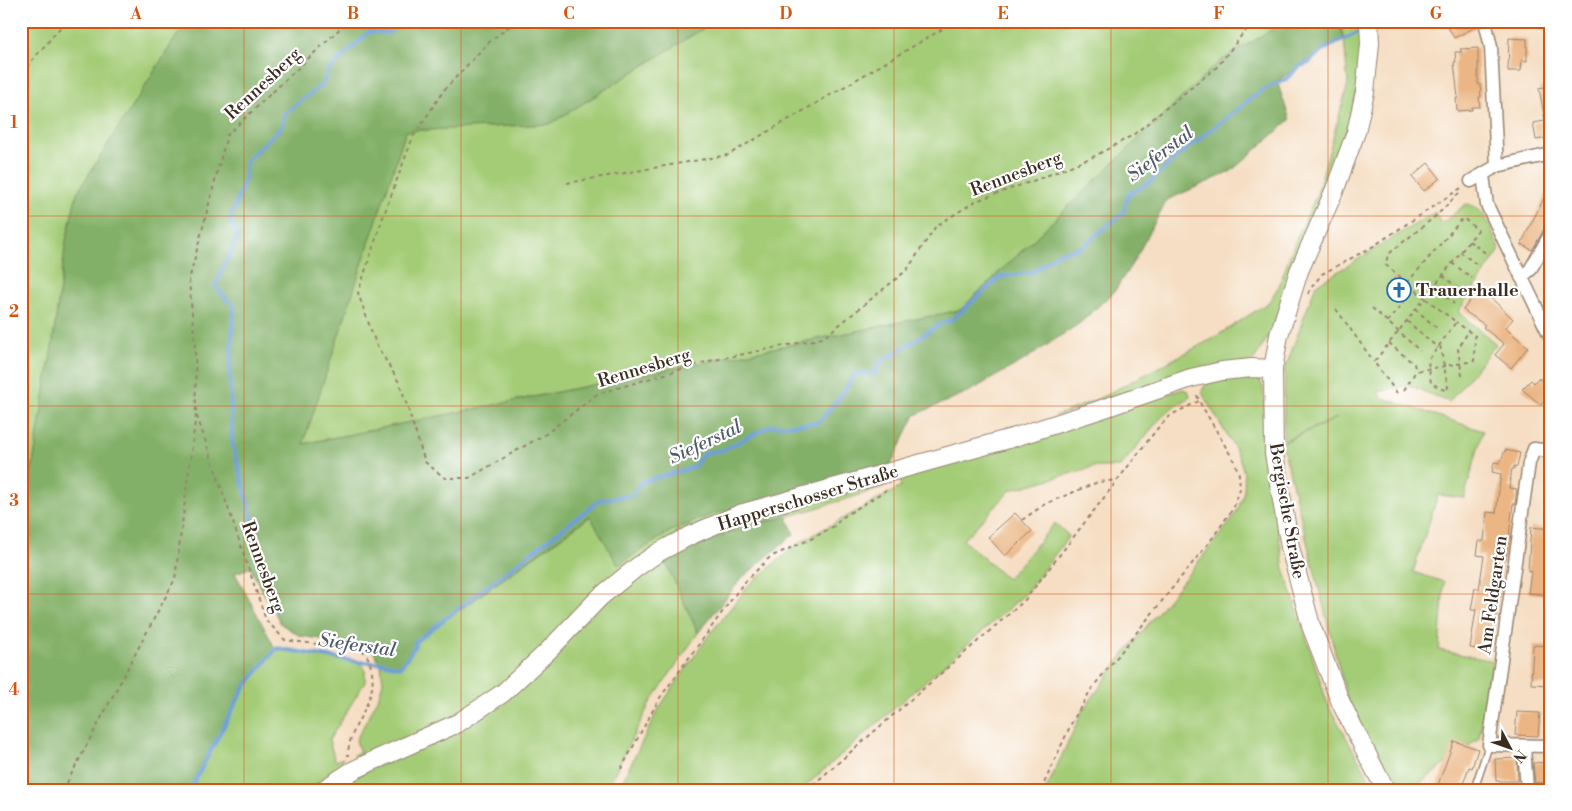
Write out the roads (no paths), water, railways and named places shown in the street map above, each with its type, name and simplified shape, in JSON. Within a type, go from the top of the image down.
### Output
[{"type":"street","name":"Bergische Straße","points":[[1368,21],[1370,44],[1365,92],[1356,132],[1335,189],[1298,271],[1279,335],[1273,368],[1274,454],[1290,547],[1311,626],[1341,703],[1386,790]]},
{"type":"street","points":[[1484,21],[1491,47],[1497,166]]},
{"type":"street","points":[[1547,21],[1551,24]]},
{"type":"street","points":[[1551,154],[1497,166],[1472,182],[1487,205],[1551,338]]},
{"type":"street","points":[[1521,277],[1530,270],[1551,233]]},
{"type":"street","name":"Happerschosser Straße","points":[[323,790],[352,772],[458,722],[503,693],[600,598],[636,567],[691,535],[740,514],[1012,438],[1191,378],[1222,371],[1273,368]]},
{"type":"street","name":"Am Feldgarten","points":[[1489,745],[1529,463],[1534,449],[1551,451]]},
{"type":"street","points":[[1489,745],[1551,746]]},
{"type":"street","points":[[1524,746],[1527,790]]},
{"type":"lane","name":"Am Feldgarten","points":[[1474,790],[1489,745]]},
{"type":"waterway","points":[[276,610],[232,442],[230,371],[234,307],[215,286],[238,236],[230,220],[245,179],[246,161],[281,127],[285,113],[322,85],[328,71],[369,32],[388,33],[403,21]]},
{"type":"waterway","name":"Sieferstal","points":[[190,790],[244,688],[277,648],[358,662],[382,663],[401,667],[415,646],[415,642],[600,500],[633,495],[641,482],[694,467],[704,453],[723,450],[770,426],[818,423],[840,397],[856,373],[875,374],[878,364],[939,325],[953,319],[1000,277],[1033,272],[1058,253],[1082,247],[1123,213],[1128,195],[1151,181],[1178,156],[1262,90],[1286,79],[1300,66],[1309,63],[1327,48],[1357,33]]},
{"type":"place","name":"Trauerhalle","points":[[1399,290]]}]
